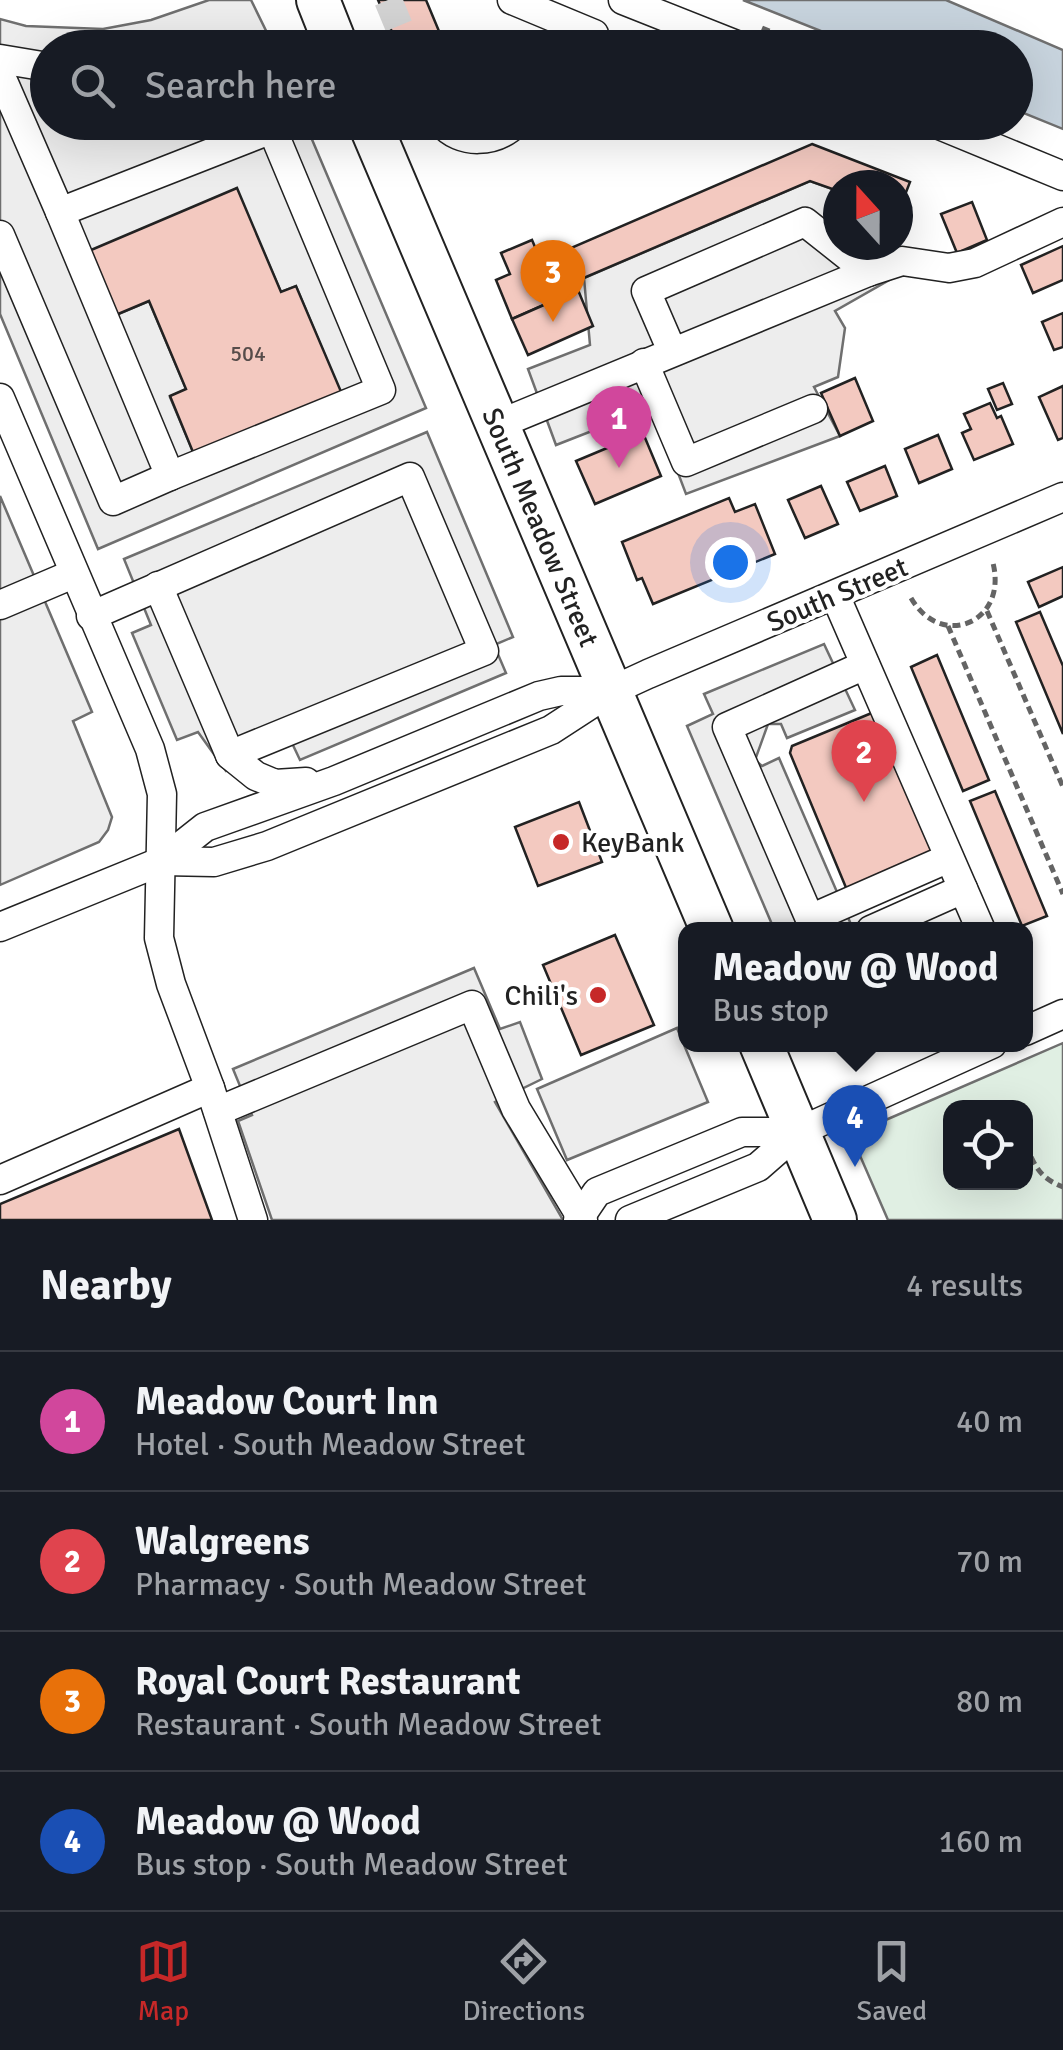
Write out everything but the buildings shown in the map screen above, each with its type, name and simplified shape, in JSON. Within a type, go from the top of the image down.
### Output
[{"type":"highway","points":[[318,0],[330,30]]},
{"type":"highway","name":"South Meadow Street","points":[[376,140],[709,922]]},
{"type":"highway","points":[[764,1052],[835,1220]]},
{"type":"street","points":[[512,0],[584,30]]},
{"type":"street","points":[[623,0],[699,30]]},
{"type":"street","points":[[0,59],[30,64]]},
{"type":"street","points":[[0,74],[170,476]]},
{"type":"street","points":[[60,212],[237,140]]},
{"type":"street","points":[[0,235],[113,501],[380,390],[277,140]]},
{"type":"street","points":[[976,140],[1063,176]]},
{"type":"street","points":[[672,351],[646,291],[805,222],[868,272]]},
{"type":"street","points":[[498,425],[868,272],[902,260],[949,268],[975,262],[1063,222]]},
{"type":"street","points":[[644,363],[686,462],[814,408]]},
{"type":"street","points":[[0,398],[150,749],[162,794],[159,938],[171,984],[253,1220]]},
{"type":"street","points":[[91,616],[410,477],[484,651],[230,755]]},
{"type":"street","name":"South Street","points":[[611,691],[1063,496]]},
{"type":"street","points":[[0,605],[73,574]]},
{"type":"street","points":[[158,586],[230,755],[256,776],[275,784],[334,781]]},
{"type":"street","points":[[835,595],[977,922]]},
{"type":"street","points":[[813,922],[727,727],[865,665]]},
{"type":"street","points":[[0,927],[162,860],[205,827],[334,781],[539,696],[561,691],[611,691]]},
{"type":"street","points":[[162,860],[214,862],[267,846],[551,730],[611,691]]},
{"type":"street","points":[[818,922],[949,858]]},
{"type":"street","points":[[889,922],[963,889]]},
{"type":"street","points":[[0,1180],[472,1005],[516,1109],[582,1220]]},
{"type":"street","points":[[1033,1027],[1063,1014]]},
{"type":"street","points":[[630,1220],[758,1167],[798,1132],[974,1052]]},
{"type":"street","points":[[582,1220],[596,1192],[724,1139],[742,1132],[798,1132]]},
{"type":"path","points":[[911,598],[919,612],[933,622],[948,626],[970,623],[987,611],[996,595],[993,563]]},
{"type":"path","points":[[987,611],[1063,787]]},
{"type":"path","points":[[948,626],[1063,894]]},
{"type":"path","points":[[1033,1162],[1046,1180],[1063,1187]]},
{"type":"green space","points":[[1063,1043],[1063,1220],[888,1220],[851,1135]]},
{"type":"shaded area","points":[[209,0],[251,0],[266,30],[30,30],[30,140],[312,140],[426,408],[98,549],[0,314],[0,19],[26,26],[103,29],[151,20]],"holes":[[[236,189],[281,292],[296,286],[341,394],[195,456],[170,397],[186,389],[149,301],[111,317]]]},
{"type":"shaded area","points":[[743,0],[946,0],[1016,30],[818,30]]},
{"type":"shaded area","points":[[1033,37],[1063,50],[1063,129],[1033,117]]},
{"type":"shaded area","points":[[810,181],[823,186],[823,260],[891,260],[891,279],[835,311],[845,328],[838,377],[814,387],[840,436],[686,494],[653,407],[556,445],[528,369],[590,345],[584,278]]},
{"type":"shaded area","points":[[427,432],[513,637],[494,645],[506,673],[300,760],[292,743],[226,771],[198,732],[177,740],[132,633],[151,625],[124,559]]},
{"type":"shaded area","points":[[0,496],[92,712],[73,721],[112,817],[99,842],[0,885]]},
{"type":"shaded area","points":[[824,644],[855,710],[787,738],[781,724],[768,724],[755,760],[762,766],[779,758],[850,922],[771,922],[687,726],[713,714],[704,694]]},
{"type":"shaded area","points":[[474,968],[500,1029],[520,1022],[542,1079],[495,1102],[563,1220],[272,1220],[238,1121],[252,1115],[233,1069]]},
{"type":"shaded area","points":[[677,1028],[678,1052],[687,1052],[708,1102],[567,1160],[537,1089]]},
{"type":"tunnel","points":[[388,0],[400,30]]},
{"type":"place","name":"Royal Court Restaurant","points":[[553,322]]},
{"type":"place","name":"Meadow Court Inn","points":[[619,468]]},
{"type":"place","name":"Walgreens","points":[[864,802]]},
{"type":"place","name":"KeyBank","points":[[561,842]]},
{"type":"place","name":"Chili's","points":[[598,995]]},
{"type":"place","name":"Meadow @ Wood","points":[[855,1167]]}]
